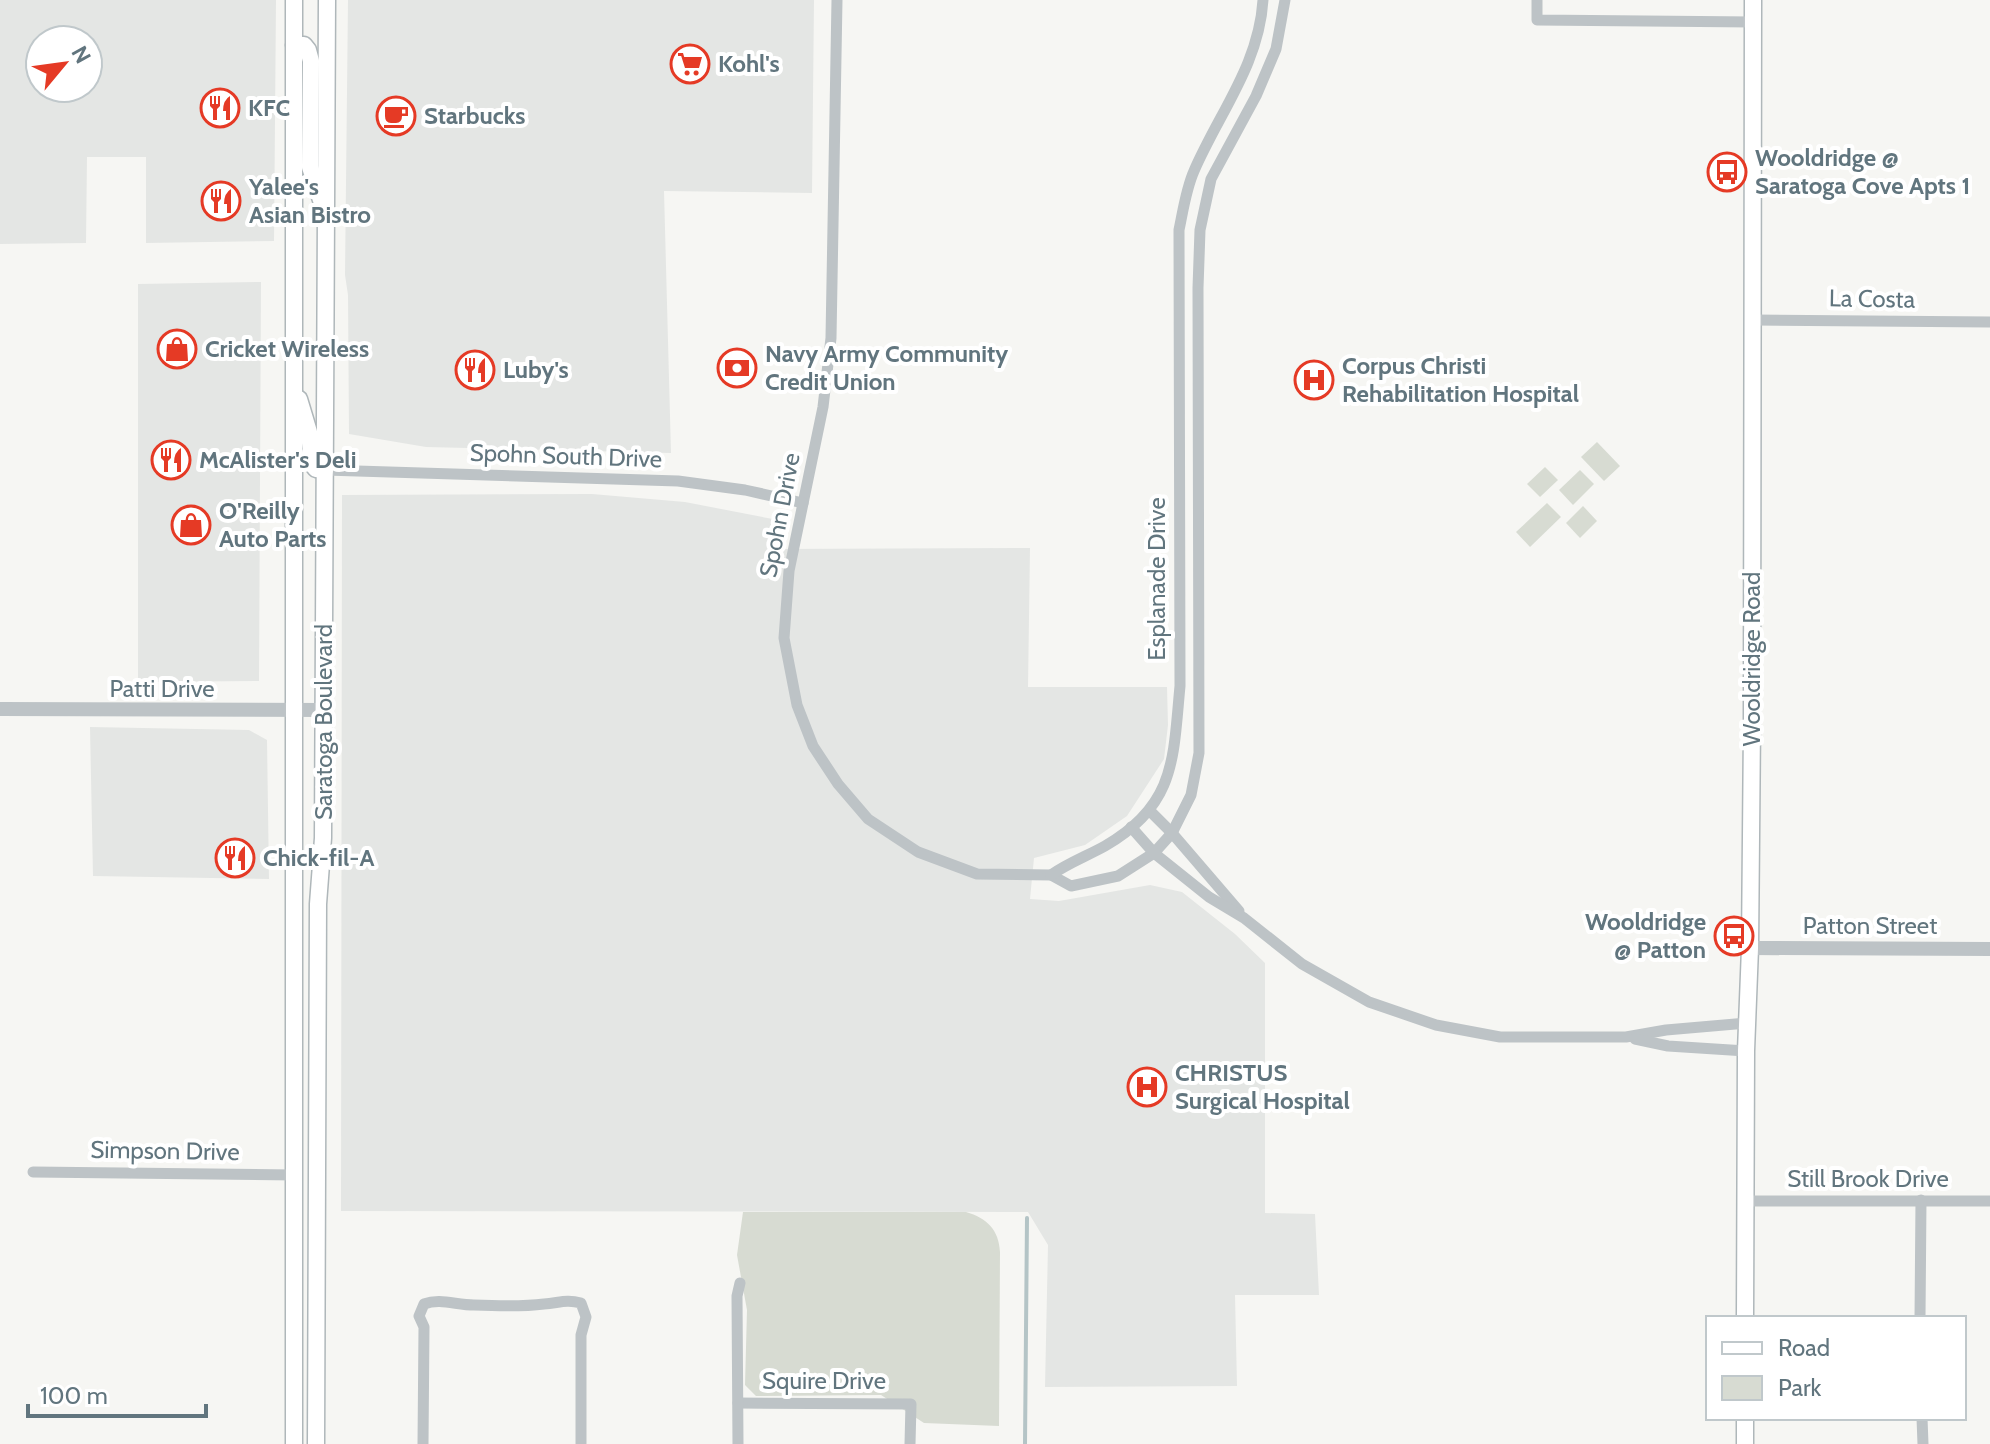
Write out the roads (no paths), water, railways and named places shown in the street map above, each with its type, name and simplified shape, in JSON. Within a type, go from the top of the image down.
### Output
[{"type":"main road","name":"Saratoga Boulevard","points":[[294,0],[294,1444]]},
{"type":"main road","name":"Saratoga Boulevard","points":[[316,1444],[318,918],[323,838],[324,710],[327,0]]},
{"type":"main road","name":"Wooldridge Road","points":[[1745,1316],[1746,1051],[1750,948],[1753,0]]},
{"type":"main road","points":[[294,45],[304,45],[311,61],[310,167],[327,220]]},
{"type":"main road","points":[[294,383],[309,432],[312,464],[316,469],[325,470]]},
{"type":"main road","points":[[295,1175],[306,1181],[317,1256]]},
{"type":"main road","points":[[1745,1420],[1745,1444]]},
{"type":"street","name":"Spohn Drive","points":[[837,0],[831,338],[823,407],[789,571],[784,638],[797,705],[813,746],[838,784],[868,819],[918,852],[977,874],[1051,875]]},
{"type":"street","name":"Esplanade Drive","points":[[1263,0],[1254,51],[1193,173],[1179,230],[1180,686],[1174,758],[1163,791],[1150,811],[1105,846],[1069,862],[1051,875],[1071,886],[1118,876],[1154,853],[1172,833],[1191,795],[1199,753],[1200,230],[1211,179],[1276,49],[1285,0]]},
{"type":"street","points":[[1537,0],[1537,20],[1753,22]]},
{"type":"street","points":[[1248,66],[1265,74]]},
{"type":"street","points":[[1179,279],[1198,279]]},
{"type":"street","name":"La Costa","points":[[1753,320],[1990,322]]},
{"type":"street","name":"Spohn South Drive","points":[[325,470],[678,481],[745,490],[803,503]]},
{"type":"street","name":"Esplanade Drive","points":[[1179,470],[1198,471]]},
{"type":"street","name":"Esplanade Drive","points":[[1180,686],[1199,686]]},
{"type":"street","name":"Patti Drive","points":[[0,709],[324,710]]},
{"type":"street","points":[[1150,811],[1244,918]]},
{"type":"street","points":[[1131,827],[1154,853],[1302,964],[1369,1002],[1436,1025],[1500,1037],[1626,1037],[1747,1023]]},
{"type":"street","name":"Patton Street","points":[[1750,948],[1990,949]]},
{"type":"street","points":[[1626,1037],[1668,1046],[1746,1051]]},
{"type":"street","name":"Simpson Drive","points":[[33,1172],[295,1175]]},
{"type":"street","points":[[1920,1316],[1921,1200]]},
{"type":"street","name":"Still Brook Drive","points":[[1746,1201],[1990,1201]]},
{"type":"street","points":[[738,1444],[737,1296],[740,1283]]},
{"type":"street","points":[[423,1444],[424,1327],[419,1316],[424,1304],[437,1299],[455,1304],[501,1306],[547,1304],[567,1299],[581,1303],[586,1317],[581,1335],[581,1444]]},
{"type":"street","name":"Squire Drive","points":[[738,1403],[911,1404],[910,1444]]},
{"type":"street","points":[[1922,1420],[1923,1444]]},
{"type":"waterway","points":[[1025,1444],[1027,1218]]},
{"type":"place","name":"Kohl's","points":[[690,64]]},
{"type":"place","name":"KFC","points":[[220,108]]},
{"type":"place","name":"Starbucks","points":[[396,116]]},
{"type":"place","name":"Wooldridge @ Saratoga Cove Apts 1","points":[[1727,172]]},
{"type":"place","name":"Yalee's Asian Bistro","points":[[221,201]]},
{"type":"place","name":"Cricket Wireless","points":[[177,349]]},
{"type":"place","name":"Navy Army Community Credit Union","points":[[737,368]]},
{"type":"place","name":"Luby's","points":[[475,370]]},
{"type":"place","name":"Corpus Christi Rehabilitation Hospital","points":[[1314,380]]},
{"type":"place","name":"McAlister's Deli","points":[[171,460]]},
{"type":"place","name":"O'Reilly Auto Parts","points":[[191,525]]},
{"type":"place","name":"Chick-fil-A","points":[[235,858]]},
{"type":"place","name":"Wooldridge @ Patton","points":[[1734,936]]},
{"type":"place","name":"CHRISTUS Surgical Hospital","points":[[1147,1087]]}]
